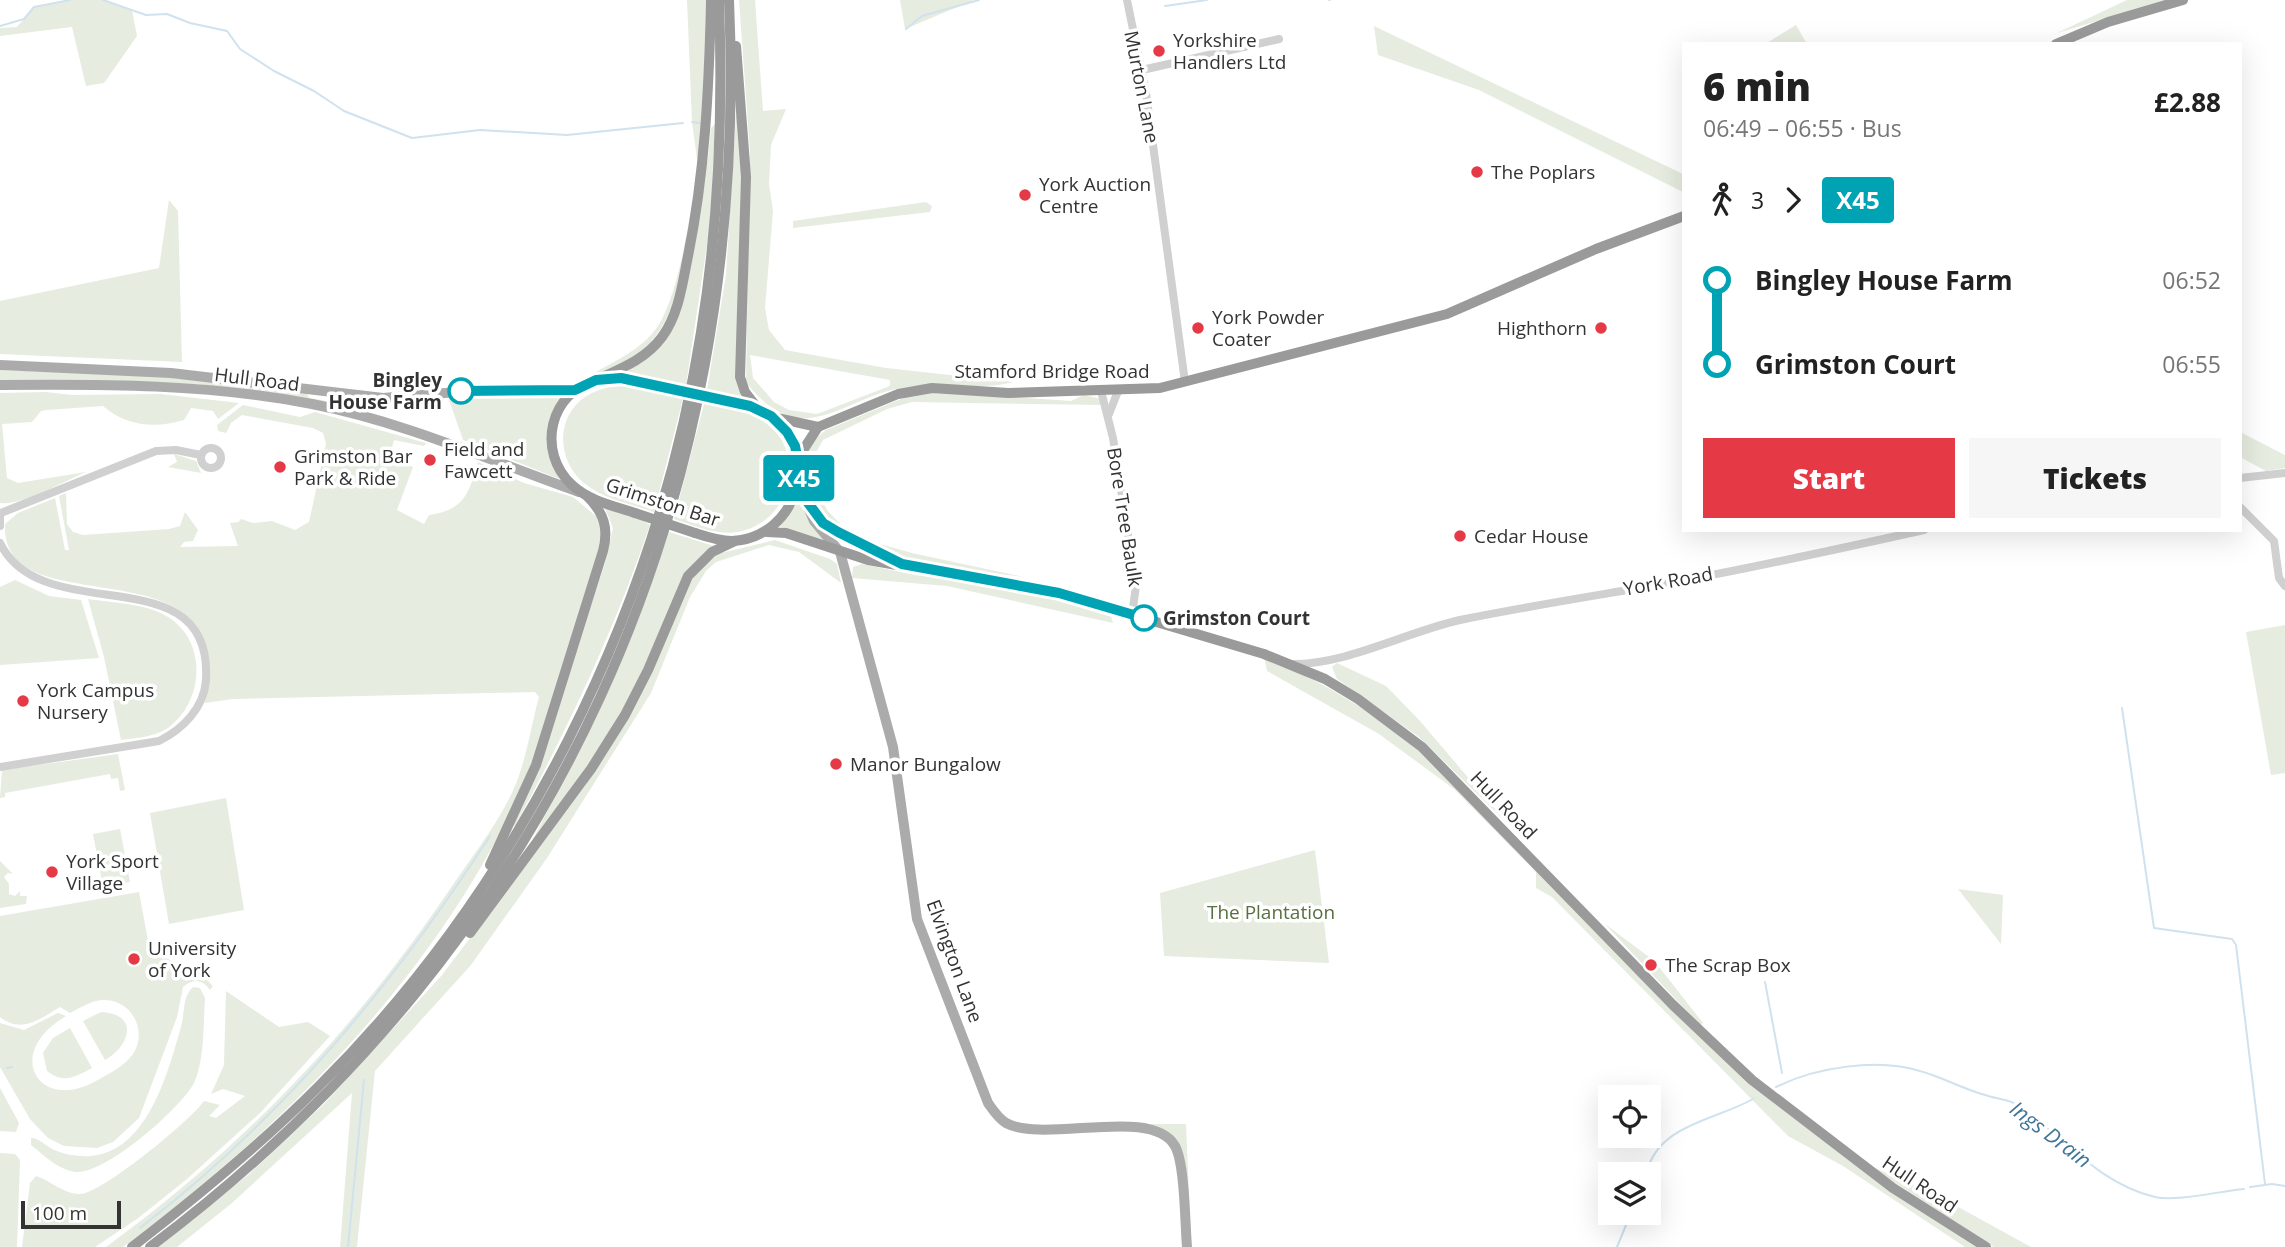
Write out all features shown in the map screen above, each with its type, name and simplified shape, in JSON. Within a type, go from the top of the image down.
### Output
[{"type":"highway","points":[[596,380],[636,361],[655,345],[669,325],[678,303],[703,169],[709,94],[711,0]]},
{"type":"highway","points":[[132,1247],[252,1150],[320,1085],[384,1016],[486,879],[535,800],[601,666],[632,592],[671,471],[701,333],[714,224],[720,141],[719,0]]},
{"type":"highway","points":[[150,1247],[209,1202],[298,1122],[365,1053],[447,954],[520,847],[572,755],[615,663],[662,541],[692,432],[719,291],[730,173],[729,0]]},
{"type":"highway","points":[[2061,42],[2108,22],[2183,0]]},
{"type":"highway","points":[[731,27],[738,54],[746,177],[740,377],[745,392],[759,410]]},
{"type":"highway","name":"Stamford Bridge Road","points":[[818,427],[888,397],[913,390],[1118,391],[1185,382],[1447,314],[1596,249],[1682,217]]},
{"type":"highway","name":"Grimston Bar","points":[[621,378],[727,401],[771,416],[792,439],[798,458],[799,477],[792,504],[767,531],[735,541],[695,533],[584,494],[555,462],[550,441],[557,412],[575,390],[596,380],[621,378]]},
{"type":"highway","points":[[771,416],[818,427],[798,458]]},
{"type":"highway","name":"Hull Road","points":[[799,477],[806,500],[829,527],[902,564]]},
{"type":"highway","points":[[486,879],[495,850],[536,765],[603,551],[606,526],[600,511],[584,494]]},
{"type":"highway","name":"Hull Road","points":[[767,531],[791,534],[840,552],[875,561],[1059,593],[1291,664],[1322,677],[1358,698],[1422,747],[1673,1004],[1752,1080],[1870,1172],[1986,1247]]},
{"type":"highway","points":[[447,954],[472,932],[591,769],[648,670],[688,576],[712,552],[735,541]]},
{"type":"main road","name":"Hull Road","points":[[0,365],[171,373],[383,398],[495,388],[575,390]]},
{"type":"main road","name":"Hull Road","points":[[0,385],[175,387],[314,404],[423,434],[584,494]]},
{"type":"main road","name":"Elvington Lane","points":[[806,500],[814,521],[840,552],[893,747],[917,919],[988,1103],[1001,1119],[1020,1127],[1146,1129],[1170,1139],[1180,1160],[1187,1247]]},
{"type":"street","name":"Murton Lane","points":[[1127,0],[1136,54],[1142,70],[1185,382]]},
{"type":"street","points":[[1142,70],[1279,39]]},
{"type":"street","name":"Bore Tree Baulk","points":[[1101,391],[1108,418],[1136,586],[1132,615]]},
{"type":"street","name":"Bore Tree Baulk","points":[[1108,418],[1118,391]]},
{"type":"street","points":[[0,526],[0,513],[141,455],[165,450],[201,455]]},
{"type":"street","points":[[2242,478],[2285,473]]},
{"type":"street","points":[[2242,509],[2274,541],[2279,578],[2285,586]]},
{"type":"street","name":"York Road","points":[[1291,664],[1315,663],[1412,632],[1571,597],[1690,579],[1914,532]]},
{"type":"street","points":[[0,543],[10,559],[37,580],[156,603],[181,616],[199,640],[206,670],[205,686],[194,713],[172,735],[159,741],[112,751],[0,767]]},
{"type":"street","points":[[1322,677],[1327,665],[1336,657]]},
{"type":"green space","points":[[70,0],[106,0],[132,10],[137,36],[104,83],[86,86],[72,27],[0,36],[0,28],[17,27],[34,7]]},
{"type":"green space","points":[[687,0],[706,0],[702,132],[697,159],[692,122]]},
{"type":"green space","points":[[739,0],[755,0],[763,111],[786,109],[771,145],[769,184],[773,211],[765,308],[769,330],[785,350],[886,368],[1014,382],[988,386],[907,387],[884,392],[824,415],[805,418],[786,415],[767,404],[746,382],[750,152]],"holes":[[[750,355],[890,380],[890,386],[817,414],[789,410],[774,402],[753,378]]]},
{"type":"green space","points":[[900,0],[974,0],[905,29]]},
{"type":"green space","points":[[2127,0],[2168,0],[2057,33]]},
{"type":"green space","points":[[1796,25],[1806,42],[1768,42]]},
{"type":"green space","points":[[1374,26],[1682,174],[1682,192],[1479,90],[1378,55]]},
{"type":"green space","points":[[736,115],[739,115],[743,221],[736,372],[741,397],[707,390],[726,275]]},
{"type":"green space","points":[[715,124],[710,225],[686,385],[626,373],[672,330],[708,158],[711,128]]},
{"type":"green space","points":[[694,194],[678,290],[659,332],[623,364],[587,377],[635,349],[658,326],[676,280]]},
{"type":"green space","points":[[169,200],[178,211],[182,362],[0,354],[0,301],[159,268]]},
{"type":"green space","points":[[926,202],[932,206],[930,212],[793,228],[793,221]]},
{"type":"green space","points":[[0,370],[155,376],[307,393],[309,398],[355,406],[358,410],[235,388],[194,384],[0,382]]},
{"type":"green space","points":[[629,386],[683,399],[654,512],[592,489],[574,473],[564,449],[566,423],[571,411],[580,401],[601,389]]},
{"type":"green space","points":[[46,392],[72,395],[161,394],[239,403],[218,419],[213,411],[191,408],[184,420],[152,425],[131,422],[103,406],[41,411],[32,422],[2,424],[7,478],[18,483],[86,472],[20,501],[0,503],[0,393]]},
{"type":"green space","points":[[942,392],[1071,401],[1084,395],[1101,399],[1102,405],[912,402],[887,409],[823,440],[813,458],[818,493],[827,510],[844,528],[873,542],[1024,577],[930,564],[894,555],[861,543],[832,527],[812,507],[803,480],[803,465],[810,446],[820,435],[826,430],[913,394]]},
{"type":"green space","points":[[503,393],[564,397],[550,426],[559,479],[463,440],[448,397]]},
{"type":"green space","points":[[704,404],[740,410],[766,423],[783,443],[788,458],[790,473],[787,489],[780,503],[758,525],[742,531],[716,532],[674,519]]},
{"type":"green space","points":[[243,405],[300,417],[315,412],[426,443],[424,446],[394,440],[390,456],[413,467],[397,510],[424,524],[429,515],[450,509],[463,499],[478,462],[524,483],[573,497],[597,517],[600,543],[591,588],[551,714],[532,764],[487,857],[446,922],[401,984],[298,1098],[242,1150],[123,1247],[106,1247],[156,1209],[249,1128],[334,1040],[373,993],[480,847],[502,811],[519,775],[539,697],[535,692],[233,699],[205,703],[207,650],[189,618],[157,600],[39,574],[14,556],[5,524],[18,513],[55,498],[65,550],[69,550],[59,496],[66,493],[67,524],[73,532],[83,535],[169,529],[180,526],[185,512],[198,530],[193,541],[184,542],[180,547],[238,546],[230,523],[241,519],[253,523],[272,521],[295,530],[309,522],[326,444],[323,433],[313,428],[242,415],[231,423],[226,433],[218,431],[217,425]]},
{"type":"green space","points":[[2242,433],[2285,455],[2285,468],[2266,471],[2242,458]]},
{"type":"green space","points":[[174,454],[196,461],[201,473],[168,467],[177,462]]},
{"type":"green space","points":[[798,502],[829,544],[779,526]]},
{"type":"green space","points":[[605,508],[635,516],[650,525],[589,678],[515,826],[513,824],[535,776],[605,563],[613,528]]},
{"type":"green space","points":[[669,532],[714,546],[686,572],[639,679],[606,740],[536,841],[533,839],[624,650]]},
{"type":"green space","points":[[775,540],[830,559],[837,564],[841,583],[799,552],[769,545],[716,562],[706,571],[690,597],[651,693],[547,858],[471,965],[375,1071],[357,1247],[340,1247],[352,1093],[232,1203],[177,1247],[157,1247],[248,1175],[324,1104],[442,975],[585,786],[693,576],[717,554]]},
{"type":"green space","points":[[862,564],[915,575],[1028,590],[1110,613],[1113,623],[947,586],[852,578],[853,567]]},
{"type":"green space","points":[[15,580],[49,596],[81,600],[99,658],[0,665],[0,587]]},
{"type":"green space","points":[[88,599],[140,606],[159,612],[181,628],[190,641],[195,656],[194,688],[180,717],[163,731],[121,740],[104,657]]},
{"type":"green space","points":[[2285,625],[2285,773],[2271,775],[2246,632]]},
{"type":"green space","points":[[1264,657],[1344,697],[1417,748],[1775,1104],[1885,1187],[1979,1247],[1965,1247],[1843,1166],[1788,1136],[1552,897],[1536,888],[1536,872],[1454,789],[1379,734],[1267,671]]},
{"type":"green space","points":[[1337,663],[1386,686],[1420,721],[1505,821],[1419,737],[1337,679],[1332,667]]},
{"type":"green space","points":[[118,754],[125,790],[120,791],[118,778],[111,779],[110,774],[5,793],[5,797],[0,798],[2,770]]},
{"type":"green space","points":[[226,798],[244,910],[169,924],[150,813]]},
{"type":"green space","points":[[120,829],[130,882],[103,887],[93,834]]},
{"type":"green space","name":"The Plantation","points":[[1315,850],[1329,963],[1164,956],[1160,893]]},
{"type":"green space","points":[[0,861],[13,874],[8,873],[4,877],[9,884],[9,894],[15,896],[20,891],[20,896],[27,896],[26,904],[0,908]]},
{"type":"green space","points":[[1958,889],[2003,895],[2001,944]]},
{"type":"green space","points":[[139,892],[149,946],[155,953],[201,974],[213,986],[210,990],[201,982],[194,981],[183,987],[177,1017],[139,1118],[113,1142],[97,1148],[64,1146],[48,1138],[30,1119],[0,1067],[0,1023],[24,1030],[58,1013],[66,1016],[47,1031],[36,1046],[32,1061],[35,1074],[44,1084],[57,1090],[74,1089],[94,1082],[121,1066],[130,1058],[137,1045],[138,1027],[135,1018],[122,1005],[104,1000],[70,1013],[60,1007],[30,1023],[15,1024],[0,1017],[0,916]]},
{"type":"green space","points":[[1605,924],[1649,957],[1644,962],[1654,971],[1659,967],[1703,1023],[1700,1025]]},
{"type":"green space","points":[[193,987],[200,988],[205,998],[200,1063],[194,1083],[174,1108],[123,1152],[89,1170],[69,1171],[52,1162],[31,1145],[31,1138],[34,1138],[59,1152],[91,1156],[111,1151],[127,1140],[141,1125],[162,1086],[181,1027],[185,1000]]},
{"type":"green space","points":[[226,991],[279,1027],[308,1022],[330,1036],[260,1113],[187,1179],[137,1219],[95,1247],[22,1247],[30,1183],[36,1176],[74,1193],[91,1191],[145,1155],[182,1124],[204,1101],[220,1105],[209,1116],[216,1118],[245,1096],[223,1089],[211,1094],[224,1065]]},
{"type":"green space","points":[[101,1012],[121,1018],[127,1031],[121,1046],[105,1060],[83,1021]]},
{"type":"green space","points":[[70,1028],[92,1068],[64,1078],[47,1071],[43,1053],[53,1038]]},
{"type":"green space","points":[[0,1088],[19,1123],[16,1132],[0,1131]]},
{"type":"green space","points":[[1143,1124],[1186,1124],[1190,1220],[1179,1147]]},
{"type":"green space","points":[[0,1153],[15,1154],[20,1160],[17,1247],[0,1247]]},
{"type":"green space","points":[[1868,1165],[1931,1192],[2031,1247],[1994,1247]]},
{"type":"waterway","points":[[0,26],[24,19],[34,7],[70,0]]},
{"type":"waterway","points":[[103,0],[146,15],[167,14],[190,23],[227,31],[240,49],[274,71],[314,91],[344,111],[412,138],[480,130],[567,135],[683,123]]},
{"type":"waterway","points":[[906,29],[922,16],[979,0]]},
{"type":"waterway","points":[[1165,6],[1207,0]]},
{"type":"waterway","points":[[692,122],[700,123]]},
{"type":"waterway","points":[[2122,708],[2154,928],[2232,939],[2236,945],[2265,1184]]},
{"type":"waterway","points":[[140,1228],[241,1142],[332,1047],[414,945],[490,836]]},
{"type":"waterway","points":[[1765,982],[1782,1073]]},
{"type":"waterway","points":[[7,1068],[12,1067]]},
{"type":"waterway","name":"Ings Drain","points":[[1776,1087],[1809,1074],[1847,1067],[1903,1067],[2010,1101],[2039,1121],[2100,1172],[2135,1191],[2155,1197],[2174,1198],[2244,1189]]},
{"type":"waterway","points":[[348,1247],[364,1080]]},
{"type":"waterway","name":"Ings Drain","points":[[1650,1162],[1662,1144],[1675,1134],[1753,1099]]},
{"type":"waterway","name":"Ings Drain","points":[[2250,1187],[2272,1184],[2285,1186]]},
{"type":"waterway","name":"Ings Drain","points":[[1617,1247],[1626,1225]]},
{"type":"bus line","name":"X45","points":[[461,391],[495,388],[575,390],[596,380],[621,378],[750,406],[771,416],[787,432],[795,446],[799,477],[806,500],[815,515],[838,532],[902,564],[1029,586],[1144,618]]},
{"type":"place","name":"Yorkshire Handlers Ltd","points":[[1159,51]]},
{"type":"place","name":"The Poplars","points":[[1477,172]]},
{"type":"place","name":"York Auction Centre","points":[[1025,195]]},
{"type":"place","name":"York Powder Coater","points":[[1198,328]]},
{"type":"place","name":"Highthorn","points":[[1601,328]]},
{"type":"place","name":"Bingley House Farm","points":[[461,391]]},
{"type":"place","name":"Field and Fawcett","points":[[430,460]]},
{"type":"place","name":"Grimston Bar Park & Ride","points":[[280,467]]},
{"type":"place","name":"Cedar House","points":[[1460,536]]},
{"type":"place","name":"Grimston Court","points":[[1144,618]]},
{"type":"place","name":"York Campus Nursery","points":[[23,701]]},
{"type":"place","name":"Manor Bungalow","points":[[836,764]]},
{"type":"place","name":"York Sport Village","points":[[52,872]]},
{"type":"place","name":"University of York","points":[[134,959]]},
{"type":"place","name":"The Scrap Box","points":[[1651,965]]}]
